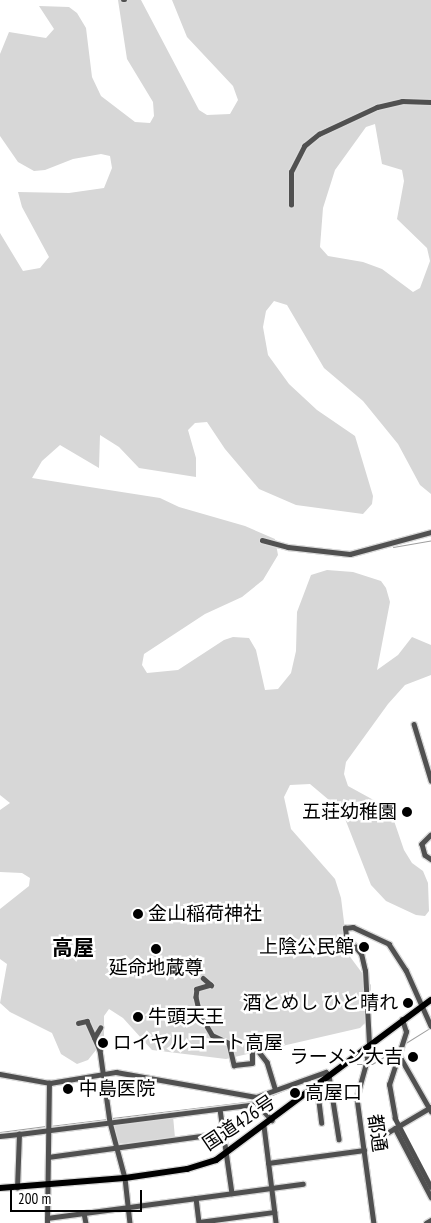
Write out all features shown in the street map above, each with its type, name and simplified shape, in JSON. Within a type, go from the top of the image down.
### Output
[{"type":"highway","name":"国道426号","points":[[0,1188],[48,1186],[125,1178],[194,1167],[227,1154],[363,1049],[431,1000]]},
{"type":"street","points":[[291,205],[291,172],[304,146],[319,134],[378,107],[402,101],[431,102]]},
{"type":"street","points":[[262,540],[288,547],[350,554],[431,532]]},
{"type":"street","points":[[414,724],[431,780]]},
{"type":"street","points":[[431,835],[422,844],[425,854],[431,859]]},
{"type":"street","points":[[370,1044],[367,978],[361,954],[346,936],[344,928],[353,927],[389,944],[406,970],[431,1026]]},
{"type":"street","points":[[202,979],[208,979],[211,985],[197,989],[196,996],[200,1014],[212,1035],[229,1043],[234,1065],[252,1064],[252,1049],[256,1048],[267,1062],[275,1089]]},
{"type":"street","points":[[402,1020],[406,1030],[388,1090],[395,1118],[431,1187]]},
{"type":"street","points":[[78,1023],[87,1021],[100,1050],[110,1122],[125,1178],[130,1223]]},
{"type":"street","points":[[94,1038],[100,1028]]},
{"type":"street","name":"都通","points":[[363,1049],[367,1063],[358,1095],[374,1223]]},
{"type":"street","points":[[387,1133],[430,1109],[399,1052]]},
{"type":"street","points":[[0,1074],[49,1083],[103,1074],[130,1074],[256,1097],[323,1072],[330,1075],[339,1139]]},
{"type":"street","points":[[49,1083],[48,1220],[84,1213],[303,1184]]},
{"type":"street","points":[[317,1085],[322,1123]]},
{"type":"street","points":[[0,1136],[257,1104],[272,1120]]},
{"type":"street","points":[[220,1109],[232,1193]]},
{"type":"street","points":[[264,1126],[276,1223]]},
{"type":"street","points":[[396,1128],[431,1197]]},
{"type":"street","points":[[17,1188],[19,1134]]},
{"type":"street","points":[[48,1157],[224,1134]]},
{"type":"street","points":[[268,1163],[364,1150]]},
{"type":"street","points":[[196,1198],[199,1223],[274,1212]]},
{"type":"street","points":[[84,1213],[86,1223]]},
{"type":"street","points":[[426,1223],[431,1220]]},
{"type":"shaded area","points":[[118,0],[141,0],[199,110],[207,115],[230,114],[238,100],[233,86],[187,37],[172,0],[431,0],[431,494],[420,485],[398,444],[363,401],[324,368],[287,305],[274,301],[266,311],[263,327],[268,355],[289,384],[317,410],[355,436],[373,496],[372,504],[363,514],[296,505],[259,489],[225,449],[207,422],[195,423],[188,430],[196,458],[196,477],[139,468],[119,447],[100,435],[99,468],[60,445],[42,461],[32,478],[160,498],[179,507],[245,526],[275,539],[278,555],[263,580],[242,597],[205,614],[144,654],[142,665],[147,673],[178,670],[224,640],[233,637],[249,638],[256,650],[265,690],[278,689],[291,673],[296,651],[297,612],[311,575],[327,570],[353,572],[381,581],[386,588],[390,602],[377,670],[398,655],[412,637],[431,645],[431,675],[405,685],[388,704],[346,762],[344,774],[348,786],[390,809],[404,850],[412,863],[423,871],[428,883],[429,911],[425,916],[416,915],[386,901],[371,885],[342,811],[310,784],[290,785],[284,797],[291,829],[335,879],[341,898],[348,954],[371,985],[371,1017],[360,1028],[226,1059],[152,1050],[123,1018],[109,1009],[104,1016],[104,1036],[100,1045],[88,1060],[77,1064],[61,1054],[52,1033],[10,1012],[0,1003],[7,964],[0,959],[0,909],[29,886],[30,878],[22,873],[0,872],[0,810],[10,803],[0,795],[0,233],[23,271],[40,268],[49,257],[22,207],[18,192],[69,193],[104,188],[112,168],[110,156],[101,154],[73,159],[45,170],[34,171],[18,162],[0,136],[0,54],[9,32],[46,38],[54,29],[39,6],[69,7],[77,13],[86,28],[92,77],[101,96],[135,122],[150,123],[154,116],[153,102],[127,59]],"holes":[[[375,124],[382,164],[402,170],[404,181],[397,219],[427,248],[430,261],[420,288],[413,292],[382,269],[363,262],[328,256],[320,247],[323,208],[335,170],[366,127]]]},
{"type":"shaded area","points":[[173,1116],[175,1138],[117,1144],[113,1124]]},
{"type":"waterway","points":[[393,547],[431,540]]},
{"type":"waterway","points":[[404,1044],[430,1028]]},
{"type":"waterway","points":[[357,1064],[372,1064],[399,1048]]},
{"type":"waterway","points":[[112,1118],[260,1100],[306,1081]]},
{"type":"waterway","points":[[50,1126],[108,1119]]},
{"type":"waterway","points":[[0,1132],[46,1126]]},
{"type":"place","name":"五荘幼稚園","points":[[407,812]]},
{"type":"place","name":"金山稲荷神社","points":[[138,914]]},
{"type":"place","name":"上陰公民館","points":[[364,947]]},
{"type":"place","name":"延命地蔵尊","points":[[156,949]]},
{"type":"place","name":"酒とめし ひと晴れ","points":[[408,1003]]},
{"type":"place","name":"牛頭天王","points":[[138,1017]]},
{"type":"place","name":"ロイヤルコート高屋","points":[[103,1043]]},
{"type":"place","name":"ラーメン大吉","points":[[413,1057]]},
{"type":"place","name":"中島医院","points":[[68,1089]]},
{"type":"place","name":"高屋口","points":[[295,1093]]},
{"type":"district","name":"高屋","points":[[73,948]]}]
